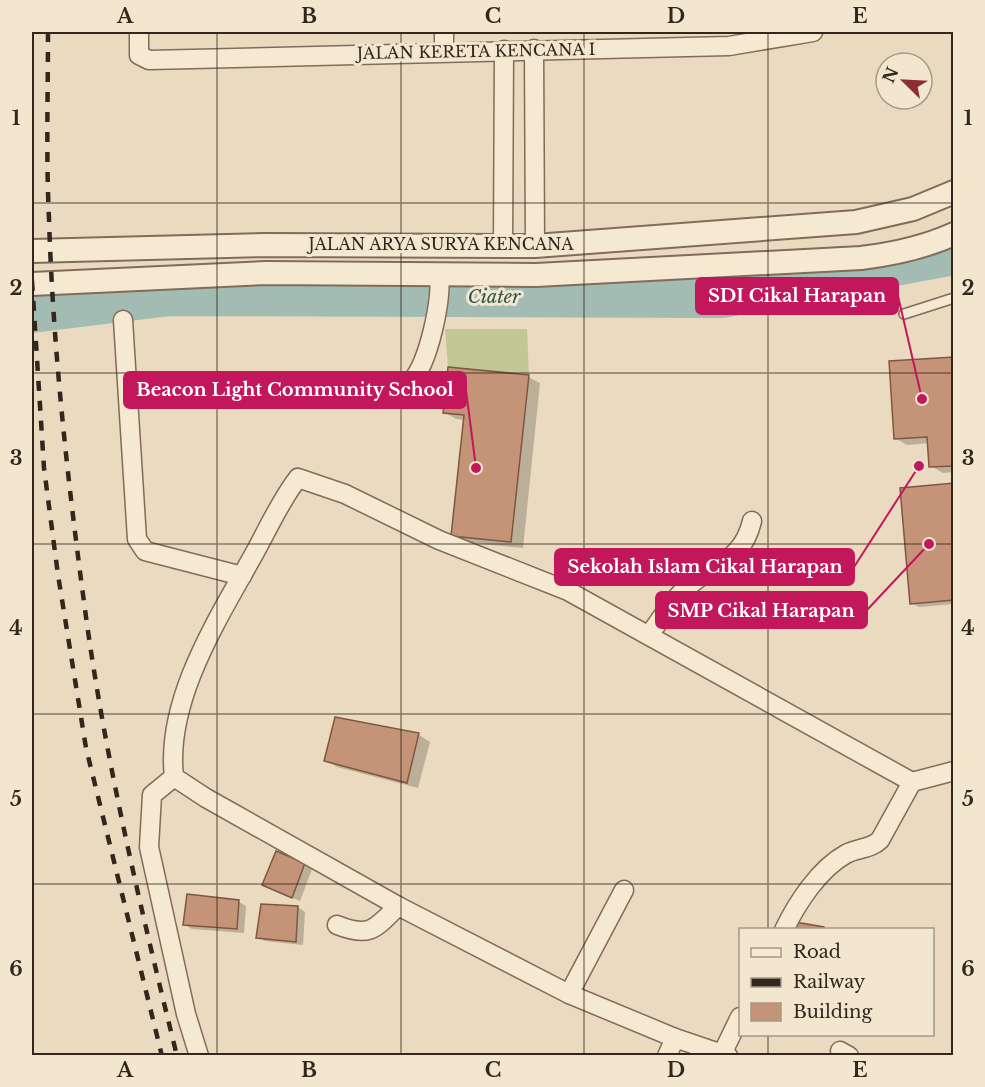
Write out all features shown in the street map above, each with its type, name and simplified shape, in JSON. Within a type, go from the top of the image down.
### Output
[{"type":"street","name":"JALAN KERETA KENCANA I","points":[[139,32],[138,56],[144,59],[534,49],[578,40],[729,46],[813,32]]},
{"type":"street","points":[[444,32],[444,51]]},
{"type":"street","points":[[534,49],[536,275]]},
{"type":"street","points":[[503,274],[504,50]]},
{"type":"street","name":"JALAN ARYA SURYA KENCANA","points":[[32,251],[265,245],[535,246],[856,222],[913,209],[954,192]]},
{"type":"street","name":"JALAN ARYA SURYA KENCANA","points":[[32,284],[266,273],[440,281],[503,274],[536,275],[861,258],[900,253],[928,246],[954,234]]},
{"type":"street","points":[[265,245],[266,273]]},
{"type":"street","points":[[411,382],[420,368],[438,309],[440,281]]},
{"type":"street","points":[[123,320],[136,539],[146,551],[242,576]]},
{"type":"street","points":[[174,777],[172,760],[179,713],[204,644],[298,478],[345,494],[439,540],[568,591],[912,782],[954,771]]},
{"type":"street","points":[[649,635],[682,592],[698,578],[738,553],[749,534],[752,521]]},
{"type":"street","points":[[174,777],[206,798],[398,906],[569,994],[675,1038],[725,1054],[739,1022]]},
{"type":"street","points":[[174,777],[152,795],[149,847],[186,1014],[199,1056]]},
{"type":"street","points":[[785,928],[818,878],[844,855],[875,845],[880,840],[912,782]]},
{"type":"street","points":[[569,994],[624,890]]},
{"type":"street","points":[[337,925],[353,932],[369,931],[398,906]]},
{"type":"street","points":[[667,1056],[675,1038]]},
{"type":"lane","points":[[904,314],[954,298]]},
{"type":"green space","points":[[445,329],[527,329],[529,375],[448,367]]},
{"type":"building","points":[[954,357],[954,466],[929,467],[927,437],[894,439],[889,361]]},
{"type":"building","points":[[448,367],[529,375],[511,542],[451,536],[464,415],[443,413]]},
{"type":"building","points":[[954,483],[954,600],[910,604],[900,488]]},
{"type":"building","points":[[335,717],[419,733],[407,783],[324,761]]},
{"type":"building","points":[[276,851],[305,863],[292,898],[262,885]]},
{"type":"building","points":[[187,894],[239,900],[237,929],[183,925]]},
{"type":"building","points":[[261,904],[298,906],[296,942],[256,938]]},
{"type":"building","points":[[795,922],[824,927],[824,928],[793,928]]},
{"type":"waterway","name":"Ciater","points":[[32,313],[170,296],[722,298],[954,255]]},
{"type":"railway","points":[[48,32],[51,267],[62,411],[78,554],[92,659],[112,773],[177,1056]]},
{"type":"railway","points":[[32,281],[44,468],[58,575],[86,748],[162,1056]]},
{"type":"place","name":"SDI Cikal Harapan","points":[[922,399]]},
{"type":"place","name":"Sekolah Islam Cikal Harapan","points":[[919,466]]},
{"type":"place","name":"Beacon Light Community School","points":[[476,468]]},
{"type":"place","name":"SMP Cikal Harapan","points":[[929,544]]}]
